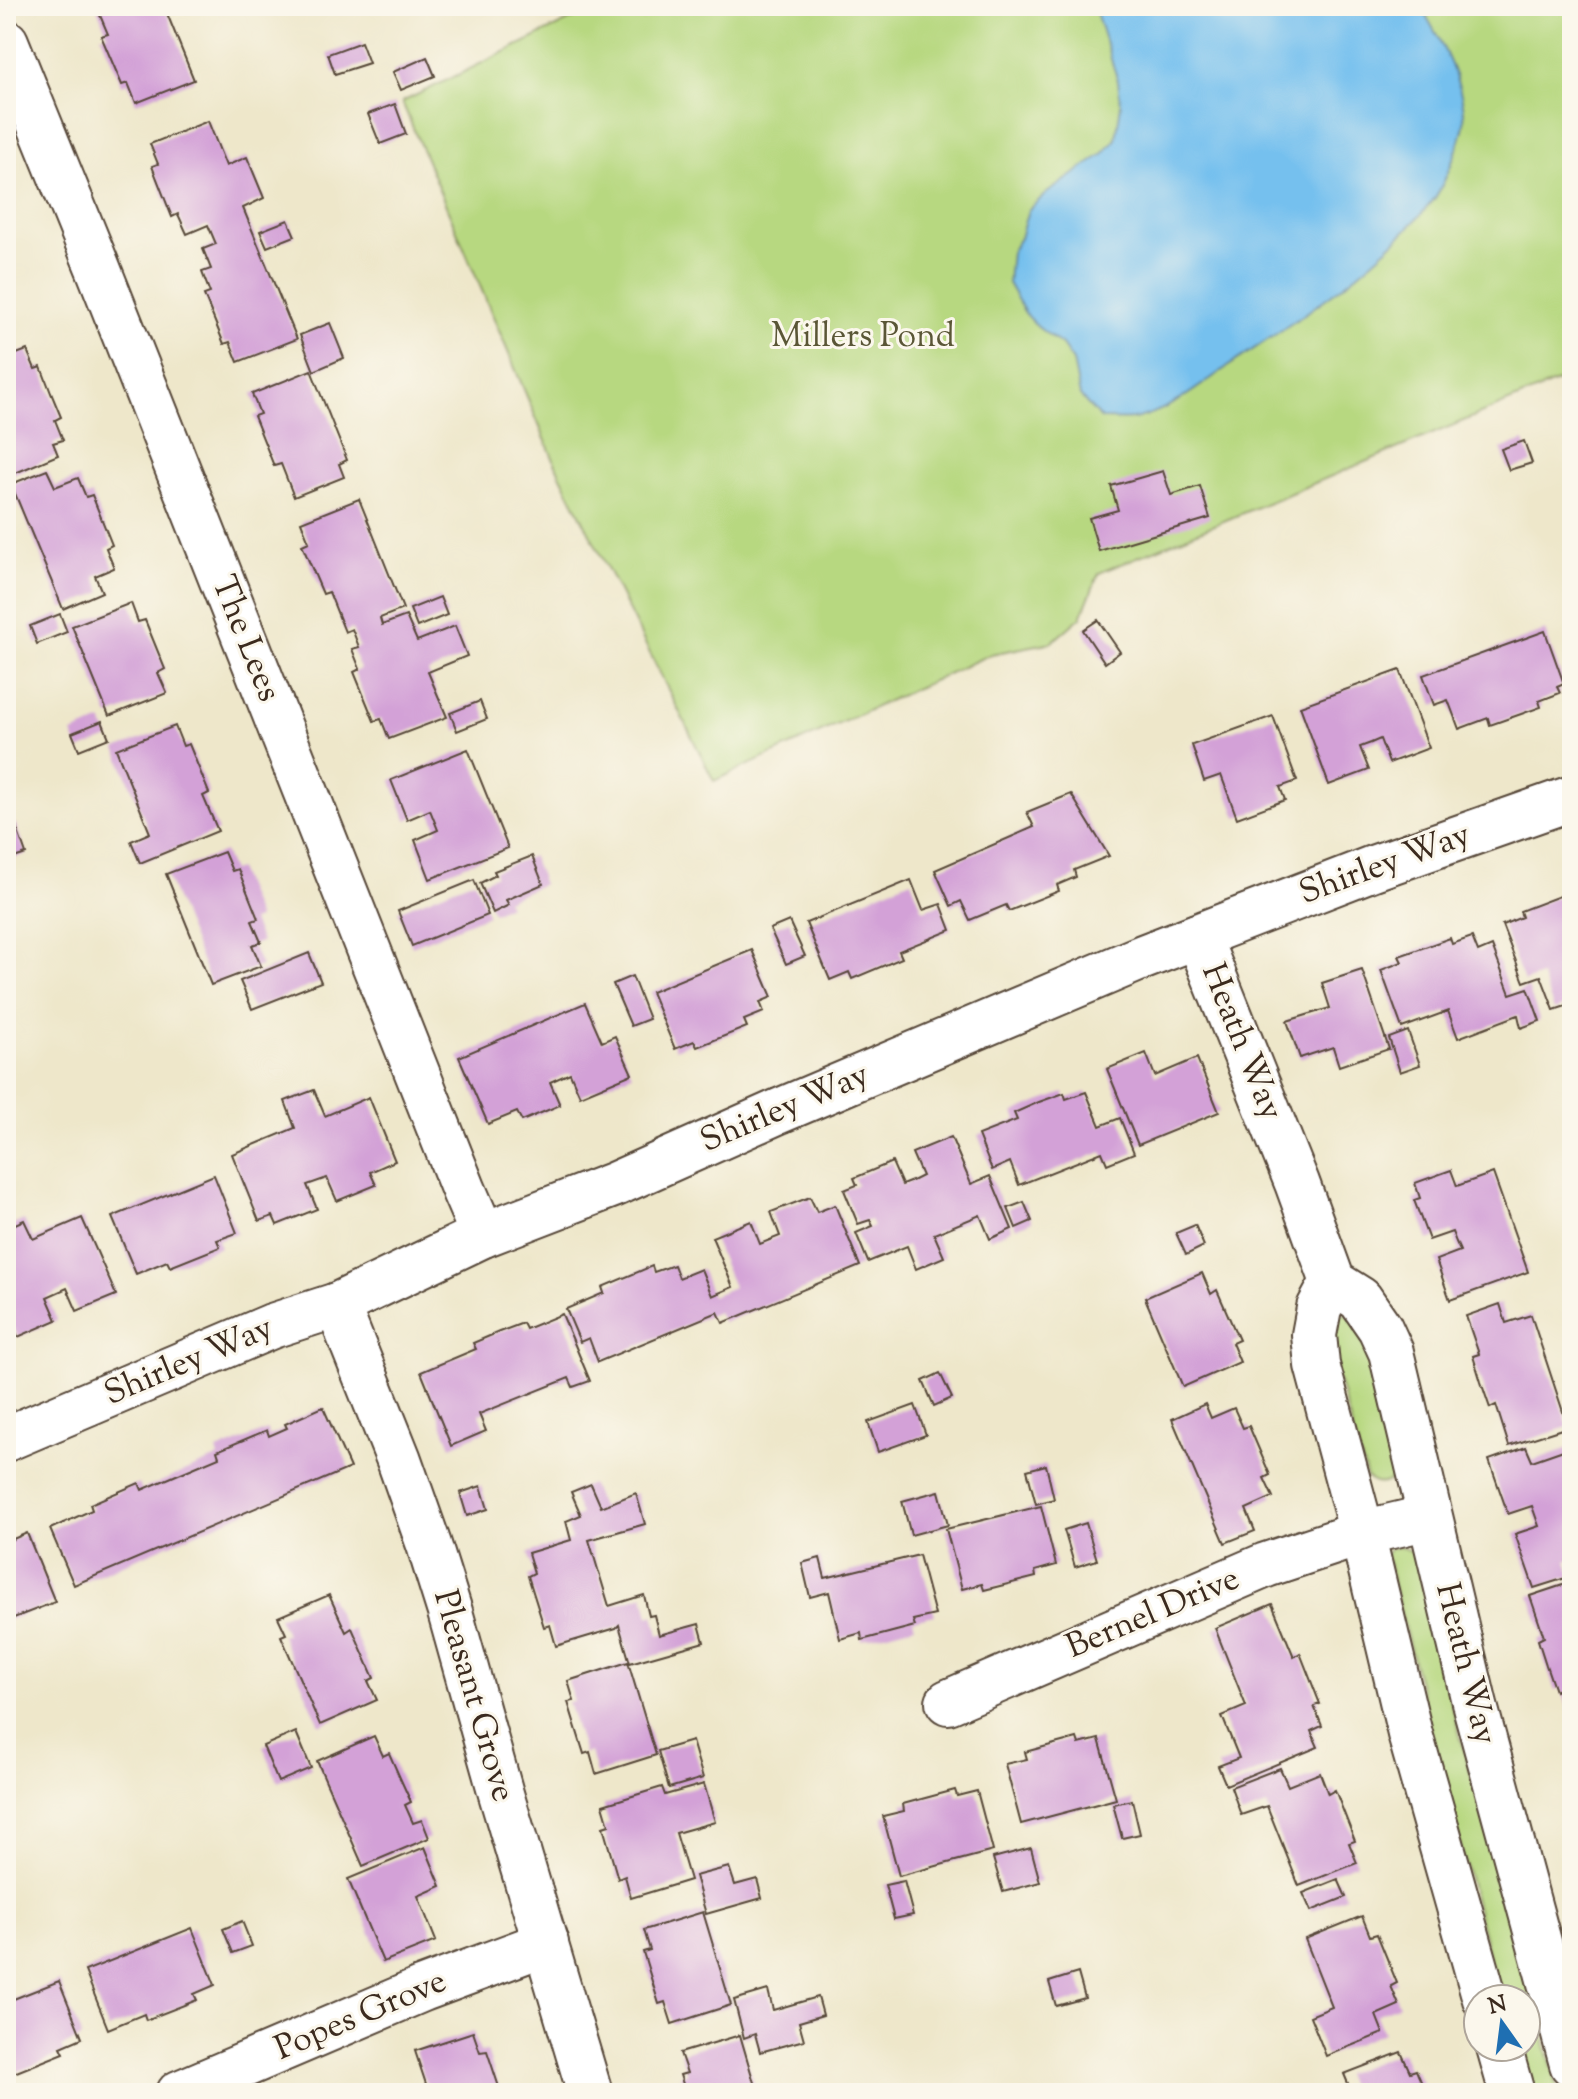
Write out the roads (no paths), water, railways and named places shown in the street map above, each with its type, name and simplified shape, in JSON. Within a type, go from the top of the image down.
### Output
[{"type":"street","name":"The Lees","points":[[6,42],[483,1235]]},
{"type":"street","name":"Shirley Way","points":[[6,1439],[272,1326],[337,1305],[483,1235],[613,1185],[1143,957],[1373,868],[1572,798]]},
{"type":"street","name":"Heath Way","points":[[1198,936],[1297,1183],[1333,1282],[1360,1299],[1380,1328],[1391,1352],[1478,1718],[1572,2064]]},
{"type":"street","name":"Heath Way","points":[[1333,1282],[1319,1308],[1314,1335],[1317,1365],[1362,1533],[1410,1734],[1480,1983]]},
{"type":"street","name":"Pleasant Grove","points":[[337,1305],[399,1460],[429,1545],[590,2093]]},
{"type":"street","name":"Bernel Drive","points":[[948,1702],[1266,1565],[1362,1533],[1429,1517]]},
{"type":"street","name":"Popes Grove","points":[[179,2093],[423,1989],[546,1943]]},
{"type":"street","points":[[1504,2063],[1512,2093]]},
{"type":"water","name":"Millers Pond","points":[[1094,6],[1420,6],[1450,63],[1464,110],[1460,141],[1441,188],[1431,203],[1386,250],[1308,311],[1185,397],[1150,414],[1129,419],[1101,419],[1080,396],[1073,361],[1062,345],[1025,313],[1008,283],[1011,252],[1020,238],[1028,210],[1103,154],[1116,139],[1121,104],[1118,81]]}]
